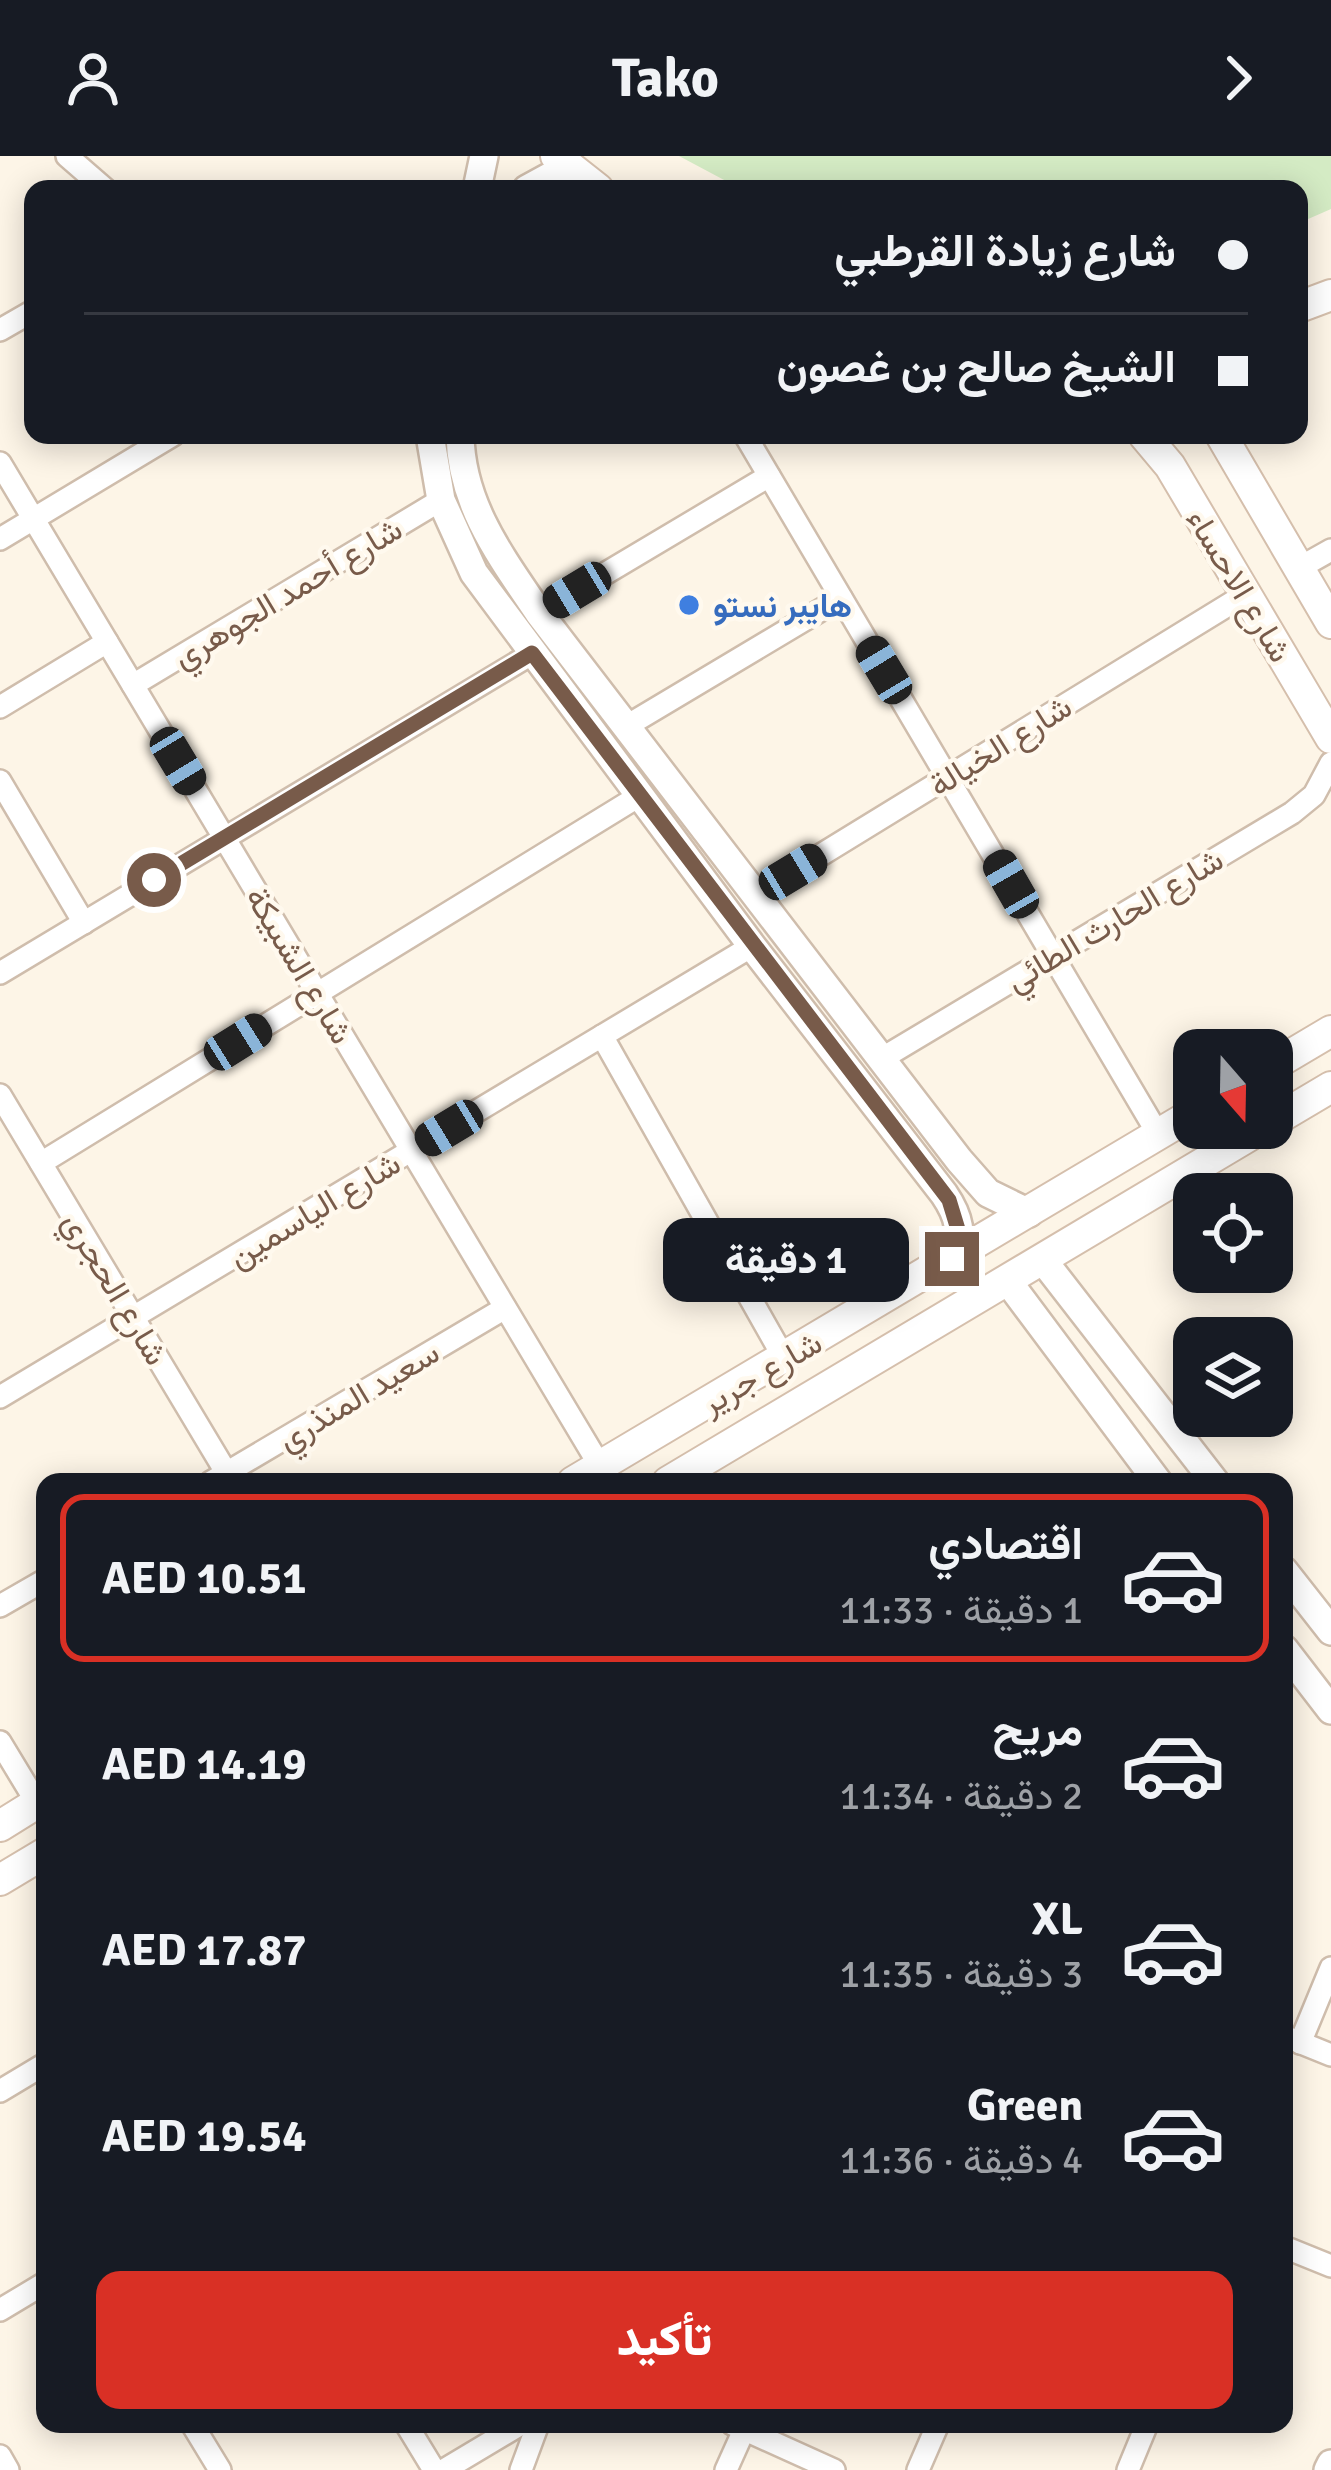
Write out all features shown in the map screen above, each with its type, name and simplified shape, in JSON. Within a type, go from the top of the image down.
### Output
[{"type":"main road","name":"شارع الاحساء","points":[[1152,444],[1170,466],[1331,738]]},
{"type":"main road","points":[[1227,444],[1331,623]]},
{"type":"main road","points":[[1293,1054],[1331,1031]]},
{"type":"main road","points":[[1293,1110],[1331,1087]]},
{"type":"main road","name":"شارع جرير","points":[[589,1473],[1173,1125]]},
{"type":"main road","points":[[1042,1259],[1227,1149]]},
{"type":"main road","name":"شارع جرير","points":[[693,1473],[1042,1259]]},
{"type":"main road","points":[[0,1826],[36,1804]]},
{"type":"main road","points":[[0,1880],[36,1858]]},
{"type":"street","points":[[67,156],[95,180]]},
{"type":"street","points":[[544,180],[577,173]]},
{"type":"street","points":[[0,539],[158,444]]},
{"type":"street","points":[[432,444],[441,500],[474,573],[944,1194],[959,1223],[958,1248],[952,1259]]},
{"type":"street","points":[[462,444],[473,504],[492,543],[539,613],[971,1174],[1000,1202],[1029,1213]]},
{"type":"street","points":[[750,444],[1158,1134]]},
{"type":"street","name":"شارع الشبيكة","points":[[0,463],[505,1308],[587,1473]]},
{"type":"street","points":[[539,613],[769,476]]},
{"type":"street","name":"شارع أحمد الجوهري","points":[[133,685],[441,500]]},
{"type":"street","points":[[1299,568],[1331,550]]},
{"type":"street","name":"شارع الخيالة","points":[[754,896],[1246,594]]},
{"type":"street","points":[[625,727],[842,598]]},
{"type":"street","points":[[0,707],[107,642]]},
{"type":"street","points":[[0,973],[532,653]]},
{"type":"street","name":"شارع الحارث الطائي","points":[[881,1059],[1292,813],[1314,795],[1331,763]]},
{"type":"street","points":[[0,782],[84,922]]},
{"type":"street","points":[[41,1163],[640,796]]},
{"type":"street","name":"شارع الياسمين","points":[[0,1397],[752,946]]},
{"type":"street","points":[[602,1036],[784,1358]]},
{"type":"street","name":"شارع الحجري","points":[[0,1095],[220,1473]]},
{"type":"street","points":[[918,1160],[938,1165],[946,1160],[945,1142]]},
{"type":"street","points":[[944,1194],[947,1173],[956,1169],[971,1174]]},
{"type":"street","points":[[1042,1259],[1208,1473]]},
{"type":"street","points":[[1007,1280],[1151,1473]]},
{"type":"street","name":"سعيد المنذري","points":[[233,1473],[505,1308]]},
{"type":"street","points":[[1293,1582],[1331,1631]]},
{"type":"street","points":[[0,1606],[36,1585]]},
{"type":"street","points":[[1293,1661],[1331,1710]]},
{"type":"street","points":[[0,1742],[36,1794]]},
{"type":"street","points":[[1293,2037],[1331,1968]]},
{"type":"street","points":[[1293,2039],[1331,2055]]},
{"type":"street","points":[[0,2091],[36,2069]]},
{"type":"street","points":[[1293,2251],[1331,2266]]},
{"type":"street","points":[[0,2310],[36,2288]]},
{"type":"street","points":[[197,2433],[220,2470]]},
{"type":"street","points":[[411,2433],[434,2470]]},
{"type":"street","points":[[444,2470],[506,2433]]},
{"type":"street","points":[[521,2470],[535,2433]]},
{"type":"street","points":[[726,2470],[736,2433]]},
{"type":"street","points":[[751,2433],[834,2470]]},
{"type":"street","points":[[918,2470],[934,2433]]},
{"type":"street","points":[[1128,2470],[1144,2433]]},
{"type":"street","points":[[0,2456],[8,2470]]},
{"type":"green space","points":[[679,156],[1331,156],[1331,209],[1308,219],[1308,180],[724,180]]},
{"type":"place","name":"هايبر نستو","points":[[689,605]]},
{"type":"route","points":[[154,880],[532,653],[949,1200],[960,1236],[952,1259]]}]
